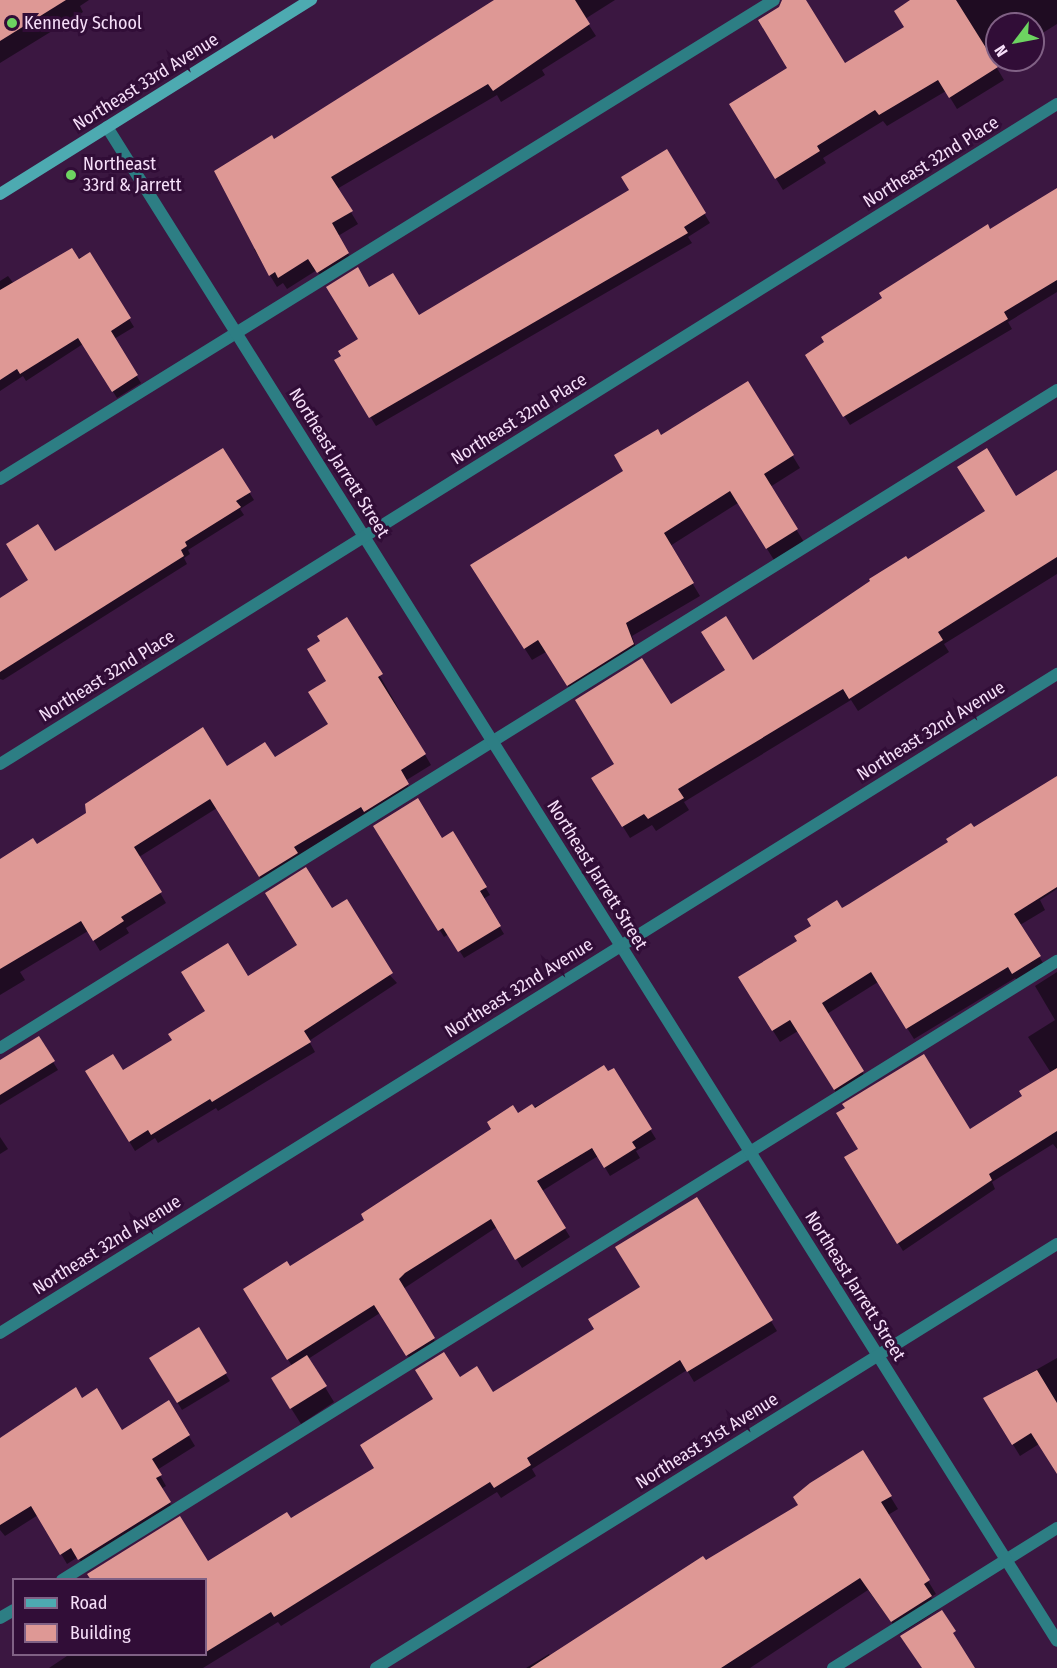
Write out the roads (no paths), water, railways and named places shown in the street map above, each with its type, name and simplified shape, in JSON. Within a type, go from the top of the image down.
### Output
[{"type":"main road","name":"Northeast 33rd Avenue","points":[[0,194],[311,0]]},
{"type":"street","points":[[0,479],[774,0]]},
{"type":"street","name":"Northeast 32nd Place","points":[[0,764],[1057,104]]},
{"type":"street","name":"Northeast Jarrett Street","points":[[107,127],[1057,1641]]},
{"type":"street","points":[[0,1048],[494,744],[1057,390]]},
{"type":"street","name":"Northeast 32nd Avenue","points":[[0,1333],[1057,674]]},
{"type":"street","points":[[65,1578],[1057,961]]},
{"type":"street","name":"Northeast 31st Avenue","points":[[376,1668],[1057,1244]]},
{"type":"street","points":[[833,1668],[1057,1528]]},
{"type":"place","name":"Kennedy School","points":[[12,23]]},
{"type":"place","name":"Northeast 33rd & Jarrett","points":[[71,175]]}]
